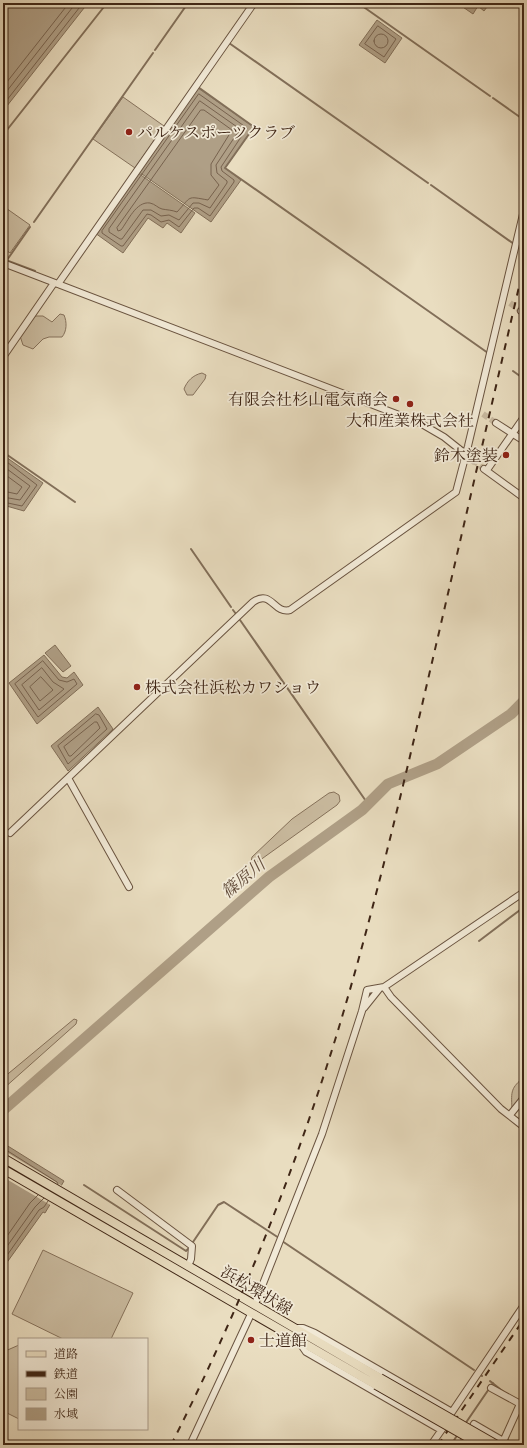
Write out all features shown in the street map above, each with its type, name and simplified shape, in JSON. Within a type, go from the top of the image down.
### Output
[{"type":"main road","name":"浜松環状線","points":[[3,1158],[64,1195],[255,1304],[481,1445]]},
{"type":"main road","name":"浜松環状線","points":[[3,1169],[59,1203],[296,1339],[500,1444]]},
{"type":"main road","points":[[59,1203],[64,1195]]},
{"type":"main road","points":[[190,1278],[191,1268]]},
{"type":"street","points":[[3,357],[254,3]]},
{"type":"street","points":[[10,833],[253,602],[264,598],[270,600],[280,609],[285,611],[290,610],[452,496],[458,487],[524,210]]},
{"type":"street","points":[[3,263],[420,423],[439,433],[473,460]]},
{"type":"street","points":[[503,298],[510,303]]},
{"type":"street","points":[[477,410],[483,414]]},
{"type":"street","points":[[524,417],[485,470],[524,498]]},
{"type":"street","points":[[496,423],[524,441]]},
{"type":"street","points":[[68,778],[129,887]]},
{"type":"street","points":[[362,1011],[382,987],[524,892]]},
{"type":"street","points":[[255,1304],[322,1134],[362,1011],[367,990],[382,987]]},
{"type":"street","points":[[382,987],[510,1116],[524,1127]]},
{"type":"street","points":[[510,1116],[522,1100],[524,1102]]},
{"type":"street","points":[[117,1190],[192,1246],[191,1268]]},
{"type":"street","points":[[431,1445],[524,1305]]},
{"type":"street","points":[[190,1445],[251,1314]]},
{"type":"street","points":[[294,1328],[303,1328],[315,1333],[452,1412]]},
{"type":"street","points":[[296,1339],[306,1352],[441,1430]]},
{"type":"street","points":[[491,1388],[522,1405],[500,1444]]},
{"type":"street","points":[[468,1445],[463,1442],[474,1424],[500,1444],[510,1445]]},
{"type":"green space","name":"パルケスポーツクラブ","points":[[123,97],[164,126],[135,168],[93,139]]},
{"type":"green space","points":[[3,206],[30,225],[10,253],[3,248]]},
{"type":"green space","points":[[60,314],[64,315],[66,321],[66,329],[62,337],[49,337],[43,339],[33,349],[23,345],[20,336],[35,316],[43,316],[52,322]]},
{"type":"green space","points":[[202,373],[206,375],[205,379],[193,395],[187,395],[184,389],[187,383],[193,377]]},
{"type":"green space","points":[[334,792],[339,795],[340,801],[337,805],[256,863],[251,862],[252,857],[292,819],[329,793]]},
{"type":"green space","points":[[74,1019],[77,1020],[76,1024],[3,1089],[3,1078]]},
{"type":"green space","points":[[524,1077],[524,1093],[512,1108],[514,1087]]},
{"type":"green space","points":[[43,1250],[133,1293],[111,1338],[61,1338],[12,1314]]},
{"type":"green space","points":[[18,1345],[18,1418],[3,1411],[3,1352]]},
{"type":"water","points":[[3,3],[88,3],[3,111]]},
{"type":"water","points":[[457,3],[490,3],[484,11],[478,6],[473,14]]},
{"type":"water","points":[[377,20],[402,38],[385,63],[359,45]]},
{"type":"water","points":[[198,88],[254,127],[225,168],[241,180],[211,222],[139,172]]},
{"type":"water","points":[[138,173],[195,213],[181,233],[167,223],[163,228],[148,218],[123,253],[95,233]]},
{"type":"water","points":[[3,455],[43,483],[24,511],[3,505]]},
{"type":"water","points":[[55,645],[71,666],[63,672],[45,653]]},
{"type":"water","points":[[44,655],[62,677],[67,678],[74,672],[83,685],[37,724],[9,683]]},
{"type":"water","points":[[98,707],[113,729],[68,771],[51,746]]},
{"type":"water","points":[[3,1143],[64,1181],[45,1213],[43,1212],[3,1268]]},
{"type":"pier","points":[[3,1150],[64,1187],[52,1206],[3,1177]]},
{"type":"waterway","points":[[3,135],[107,3]]},
{"type":"waterway","points":[[155,50],[188,3]]},
{"type":"waterway","points":[[358,3],[490,96]]},
{"type":"waterway","points":[[229,43],[428,183]]},
{"type":"waterway","points":[[34,222],[153,53]]},
{"type":"waterway","points":[[198,87],[254,127],[225,168],[369,269]]},
{"type":"waterway","points":[[493,98],[524,120]]},
{"type":"waterway","points":[[431,185],[514,244]]},
{"type":"waterway","points":[[7,260],[30,227]]},
{"type":"waterway","points":[[3,259],[35,271]]},
{"type":"waterway","points":[[370,270],[488,353]]},
{"type":"waterway","points":[[513,371],[524,379]]},
{"type":"waterway","points":[[3,452],[75,502]]},
{"type":"waterway","points":[[191,549],[231,607]]},
{"type":"waterway","points":[[233,610],[236,614]]},
{"type":"waterway","points":[[240,620],[368,804]]},
{"type":"waterway","name":"篠原川","points":[[3,1110],[269,877],[362,810],[388,784],[437,764],[511,714],[524,701]]},
{"type":"waterway","points":[[479,941],[524,907]]},
{"type":"waterway","points":[[84,1185],[186,1251],[188,1249]]},
{"type":"waterway","points":[[193,1242],[218,1205],[224,1202],[279,1238]]},
{"type":"waterway","points":[[282,1241],[474,1370]]},
{"type":"waterway","points":[[490,1381],[505,1393]]},
{"type":"waterway","points":[[465,1424],[493,1383]]},
{"type":"waterway","points":[[451,1445],[458,1434]]},
{"type":"tunnel","points":[[510,303],[521,311]]},
{"type":"tunnel","points":[[483,414],[496,423]]},
{"type":"tunnel","points":[[473,460],[484,469]]},
{"type":"railway","points":[[171,1445],[219,1346],[262,1244],[301,1141],[336,1037],[365,935],[391,833],[524,265]]},
{"type":"railway","points":[[438,1445],[524,1319]]},
{"type":"place","name":"パルケスポーツクラブ","points":[[129,132]]},
{"type":"place","name":"有限会社杉山電気商会","points":[[396,399]]},
{"type":"place","name":"大和産業株式会社","points":[[410,404]]},
{"type":"place","name":"鈴木塗装","points":[[506,455]]},
{"type":"place","name":"株式会社浜松カワショウ","points":[[137,687]]},
{"type":"place","name":"士道館","points":[[251,1340]]}]
